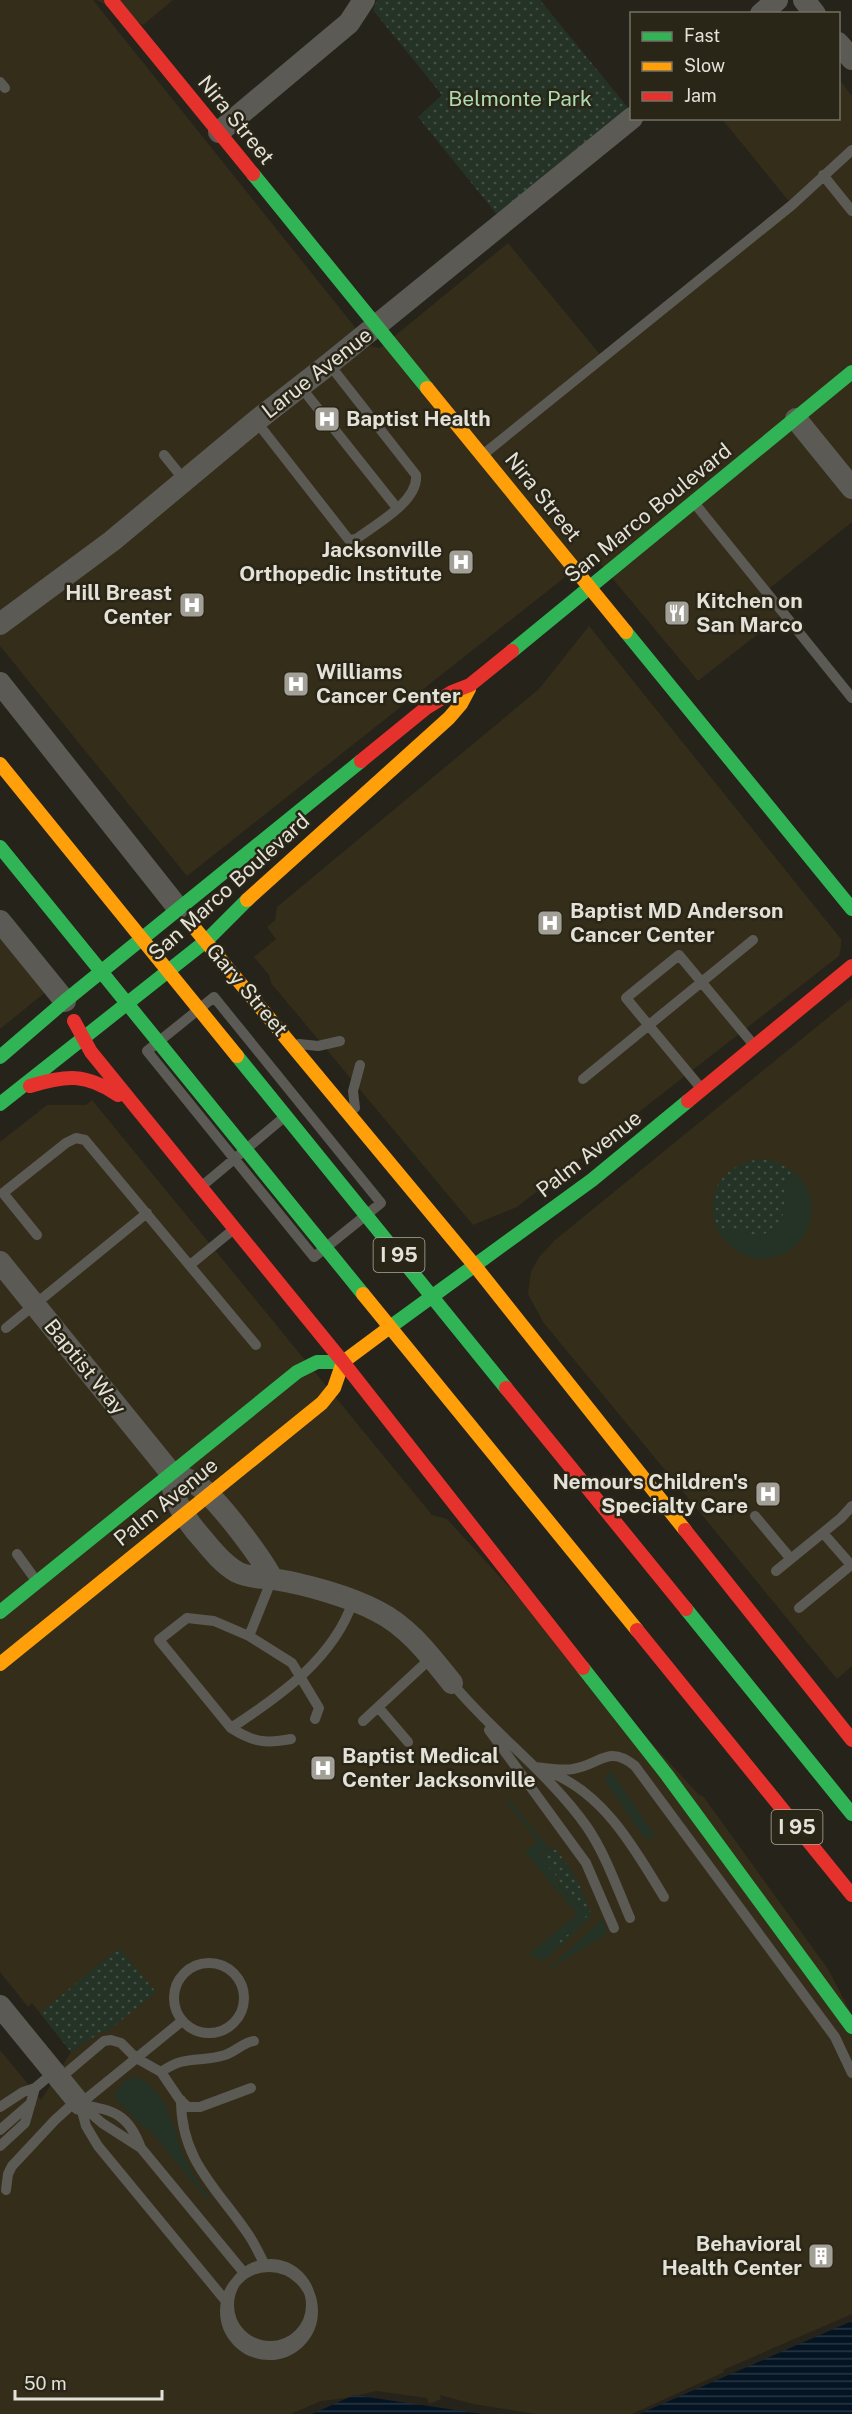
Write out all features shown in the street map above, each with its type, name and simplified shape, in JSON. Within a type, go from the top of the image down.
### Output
[{"type":"main road","name":"Nira Street","points":[[111,0],[852,909]]},
{"type":"main road","name":"San Marco Boulevard","points":[[1,1054],[426,708],[452,692],[470,685],[852,372]]},
{"type":"main road","name":"San Marco Boulevard","points":[[0,1104],[206,941],[248,899],[449,718],[461,704],[470,685]]},
{"type":"main road","name":"I 95","points":[[0,764],[852,1814]]},
{"type":"main road","name":"I 95","points":[[0,847],[852,1895]]},
{"type":"main road","points":[[240,926],[248,899]]},
{"type":"main road","name":"Gary Street","points":[[178,908],[289,1041],[312,1094],[361,1129],[475,1266],[852,1740]]},
{"type":"main road","points":[[242,962],[261,1007]]},
{"type":"main road","name":"Palm Avenue","points":[[0,1664],[322,1403],[334,1388],[343,1362],[592,1180],[852,966]]},
{"type":"main road","points":[[65,1001],[83,1040],[200,1188],[343,1362],[688,1803],[852,2027]]},
{"type":"main road","points":[[15,1091],[60,1078],[80,1076],[97,1082],[114,1092],[140,1113]]},
{"type":"main road","name":"Palm Avenue","points":[[0,1611],[303,1367],[324,1361],[343,1362]]},
{"type":"main road","points":[[31,1604],[37,1582]]},
{"type":"street","points":[[219,132],[349,23],[364,0]]},
{"type":"street","points":[[762,12],[777,0]]},
{"type":"street","points":[[804,0],[813,12]]},
{"type":"street","points":[[840,45],[852,59]]},
{"type":"street","name":"Larue Avenue","points":[[0,624],[112,541],[256,421],[377,326],[630,120]]},
{"type":"street","points":[[796,419],[852,488]]},
{"type":"street","name":"Gary Street","points":[[0,683],[178,908]]},
{"type":"street","points":[[0,921],[65,1001]]},
{"type":"street","name":"Baptist Way","points":[[0,1262],[171,1473],[187,1479],[209,1494],[255,1552],[272,1578]]},
{"type":"street","name":"Baptist Way","points":[[171,1473],[173,1494],[183,1515],[227,1565],[246,1575],[272,1578],[354,1601],[376,1610],[396,1622],[452,1683]]},
{"type":"street","points":[[0,2006],[78,2102]]},
{"type":"lane","points":[[482,455],[792,205],[852,150]]},
{"type":"lane","points":[[823,175],[852,211]]},
{"type":"lane","points":[[256,421],[350,540],[356,539],[410,498],[417,483],[416,475],[329,364]]},
{"type":"lane","points":[[300,387],[397,507]]},
{"type":"lane","points":[[164,455],[185,482]]},
{"type":"lane","points":[[694,502],[852,698]]},
{"type":"lane","points":[[583,1079],[753,940]]},
{"type":"lane","points":[[702,1090],[626,998],[679,955],[755,1046]]},
{"type":"lane","points":[[214,997],[312,1094],[381,1203],[314,1257],[147,1051],[214,997]]},
{"type":"lane","points":[[289,1041],[318,1046],[340,1041]]},
{"type":"lane","points":[[360,1065],[353,1091],[361,1129]]},
{"type":"lane","points":[[200,1188],[312,1094]]},
{"type":"lane","points":[[37,1235],[3,1193],[66,1143],[81,1138],[90,1143],[256,1346]]},
{"type":"lane","points":[[6,1328],[147,1213]]},
{"type":"lane","points":[[190,1265],[234,1229]]},
{"type":"lane","points":[[776,1571],[852,1506]]},
{"type":"lane","points":[[755,1516],[791,1559]]},
{"type":"lane","points":[[799,1608],[851,1565],[823,1533]]},
{"type":"lane","points":[[17,1554],[37,1582]]},
{"type":"lane","points":[[249,1636],[272,1578]]},
{"type":"lane","points":[[231,1728],[267,1705],[325,1653],[346,1623],[354,1601]]},
{"type":"lane","points":[[291,1739],[273,1742],[250,1740],[231,1728],[159,1640],[187,1618],[214,1621],[249,1636],[292,1663],[319,1708],[315,1719]]},
{"type":"lane","points":[[363,1721],[431,1658]]},
{"type":"lane","points":[[452,1683],[476,1712],[583,1858],[614,1928]]},
{"type":"lane","points":[[378,1707],[408,1742]]},
{"type":"lane","points":[[476,1712],[535,1767],[570,1805],[593,1836],[630,1918]]},
{"type":"lane","points":[[535,1767],[571,1770],[603,1757],[614,1756],[625,1759],[635,1766],[835,2037],[852,2073]]},
{"type":"lane","points":[[535,1767],[570,1781],[593,1798],[634,1849],[664,1897]]},
{"type":"lane","points":[[213,1962],[229,1968],[237,1976],[243,1986],[244,2004],[238,2020],[219,2032],[207,2033],[196,2031],[182,2021],[174,1996],[179,1980],[186,1971],[196,1965],[213,1962]]},
{"type":"lane","points":[[6,2190],[12,2166],[54,2120],[182,2021]]},
{"type":"lane","points":[[0,2107],[23,2092],[57,2076],[104,2041],[111,2040],[121,2043],[136,2058],[161,2072],[180,2100],[188,2107],[200,2107],[251,2088]]},
{"type":"lane","points":[[161,2072],[171,2065],[192,2058],[221,2057],[254,2041]]},
{"type":"lane","points":[[0,2146],[25,2123],[35,2088]]},
{"type":"lane","points":[[180,2100],[180,2114],[185,2138],[196,2165],[249,2235],[266,2267]]},
{"type":"lane","points":[[78,2102],[102,2123],[141,2148]]},
{"type":"lane","points":[[78,2102],[107,2109],[119,2115],[133,2129],[141,2148],[245,2274]]},
{"type":"lane","points":[[78,2102],[86,2126],[98,2146],[226,2302],[236,2329],[245,2339],[258,2345],[272,2347],[285,2344],[301,2331],[310,2314],[311,2300],[307,2287],[299,2276],[288,2268],[275,2264],[249,2269],[239,2278],[226,2302]]},
{"type":"lane","points":[[0,2130],[31,2103]]},
{"type":"lane","points":[[266,2267],[287,2270],[299,2278],[308,2289],[313,2302],[314,2318],[299,2344],[286,2353],[271,2356],[255,2354],[241,2346],[219,2316],[236,2281],[247,2272],[266,2267]]},
{"type":"shaded area","name":"Baptist Health","points":[[0,0],[93,0],[370,346],[380,348],[508,243],[602,357],[792,205],[723,120],[840,120],[840,80],[852,96],[852,522],[765,592],[782,615],[698,681],[593,555],[187,876],[0,646]]},
{"type":"shaded area","points":[[97,0],[173,0],[143,25]]},
{"type":"shaded area","name":"Baptist MD Anderson Cancer Center","points":[[589,626],[841,939],[841,947],[839,956],[517,1207],[473,1225],[271,983],[269,975],[254,957],[276,939],[267,927],[275,920],[277,907],[539,689]]},
{"type":"shaded area","points":[[0,932],[47,991],[0,1029]]},
{"type":"shaded area","name":"Nemours Children's Specialty Care","points":[[852,998],[852,1666],[837,1679],[543,1322],[528,1294],[531,1271],[540,1256],[555,1240]]},
{"type":"shaded area","name":"Baptist Medical Center Jacksonville","points":[[92,1100],[432,1515],[447,1519],[699,1795],[703,1796],[828,1969],[852,2015],[852,2314],[723,2370],[724,2372],[632,2414],[536,2414],[473,2404],[440,2395],[441,2399],[429,2404],[427,2398],[376,2391],[321,2401],[291,2414],[0,2414],[0,2050],[41,2100],[71,2052],[32,2003],[28,2007],[0,1972],[0,1142],[47,1105],[86,1105]]},
{"type":"green space","name":"Belmonte Park","points":[[377,0],[540,0],[630,110],[499,217],[418,117],[442,95],[373,10]]},
{"type":"green space","points":[[758,1159],[775,1161],[794,1172],[787,1179],[783,1213],[778,1227],[757,1238],[732,1228],[717,1231],[713,1205],[718,1184],[733,1169]]},
{"type":"green space","points":[[794,1172],[808,1191],[812,1211],[806,1230],[795,1246],[778,1256],[758,1258],[737,1251],[717,1231],[732,1228],[757,1238],[778,1227],[783,1213],[787,1179]]},
{"type":"green space","points":[[611,1771],[655,1836],[650,1839],[642,1835],[606,1782],[605,1778]]},
{"type":"green space","points":[[504,1799],[510,1801],[547,1845],[542,1854],[544,1863],[554,1873],[563,1891],[584,1912],[586,1919],[559,1941],[551,1956],[541,1961],[529,1954],[577,1914],[525,1852],[538,1841]]},
{"type":"green space","points":[[547,1845],[550,1849],[557,1850],[577,1879],[591,1913],[590,1918],[558,1949],[559,1941],[583,1923],[573,1898],[564,1892],[555,1874],[543,1863]]},
{"type":"green space","points":[[602,1919],[606,1934],[550,1969],[550,1967]]},
{"type":"green space","points":[[119,1948],[156,1992],[107,2032],[101,2032],[71,2052],[40,2013]]},
{"type":"green space","points":[[135,2077],[155,2090],[162,2099],[186,2160],[210,2198],[208,2200],[148,2128],[145,2129],[116,2100],[115,2092],[124,2080]]},
{"type":"water","points":[[852,2321],[852,2414],[639,2414]]},
{"type":"water","points":[[354,2395],[482,2414],[312,2414]]},
{"type":"traffic: fast","points":[[253,174],[427,388]]},
{"type":"traffic: fast","points":[[512,651],[852,372]]},
{"type":"traffic: fast","points":[[626,632],[852,909]]},
{"type":"traffic: fast","points":[[0,1057],[65,1001],[361,761]]},
{"type":"traffic: fast","points":[[0,847],[363,1294]]},
{"type":"traffic: fast","points":[[0,1104],[206,941],[247,900]]},
{"type":"traffic: fast","points":[[237,1056],[506,1388]]},
{"type":"traffic: fast","points":[[386,1330],[592,1180],[688,1101]]},
{"type":"traffic: fast","points":[[0,1612],[297,1372],[317,1362],[343,1362]]},
{"type":"traffic: fast","points":[[686,1609],[852,1814]]},
{"type":"traffic: fast","points":[[583,1668],[667,1775],[852,2027]]},
{"type":"traffic: slow","points":[[427,388],[626,632]]},
{"type":"traffic: slow","points":[[247,900],[449,718],[461,704],[469,689]]},
{"type":"traffic: slow","points":[[0,764],[237,1056]]},
{"type":"traffic: slow","points":[[192,925],[475,1266]]},
{"type":"traffic: slow","points":[[475,1266],[685,1530]]},
{"type":"traffic: slow","points":[[363,1294],[637,1630]]},
{"type":"traffic: slow","points":[[0,1664],[322,1403],[334,1388],[343,1362],[386,1330]]},
{"type":"traffic: jam","points":[[111,0],[253,174]]},
{"type":"traffic: jam","points":[[361,761],[426,708],[452,692],[470,685],[512,651]]},
{"type":"traffic: jam","points":[[688,1101],[852,966]]},
{"type":"traffic: jam","points":[[74,1021],[91,1052],[343,1362]]},
{"type":"traffic: jam","points":[[30,1086],[65,1078],[76,1078],[96,1083],[118,1095]]},
{"type":"traffic: jam","points":[[343,1362],[583,1668]]},
{"type":"traffic: jam","points":[[506,1388],[686,1609]]},
{"type":"traffic: jam","points":[[685,1530],[852,1740]]},
{"type":"traffic: jam","points":[[637,1630],[852,1895]]},
{"type":"place","name":"Baptist Health","points":[[327,419]]},
{"type":"place","name":"Jacksonville Orthopedic Institute","points":[[461,562]]},
{"type":"place","name":"Hill Breast Center","points":[[192,605]]},
{"type":"place","name":"Kitchen on San Marco","points":[[677,613]]},
{"type":"place","name":"Williams Cancer Center","points":[[296,684]]},
{"type":"place","name":"Baptist MD Anderson Cancer Center","points":[[550,923]]},
{"type":"place","name":"Nemours Children's Specialty Care","points":[[768,1494]]},
{"type":"place","name":"Baptist Medical Center Jacksonville","points":[[323,1768]]},
{"type":"place","name":"Behavioral Health Center","points":[[821,2256]]}]
